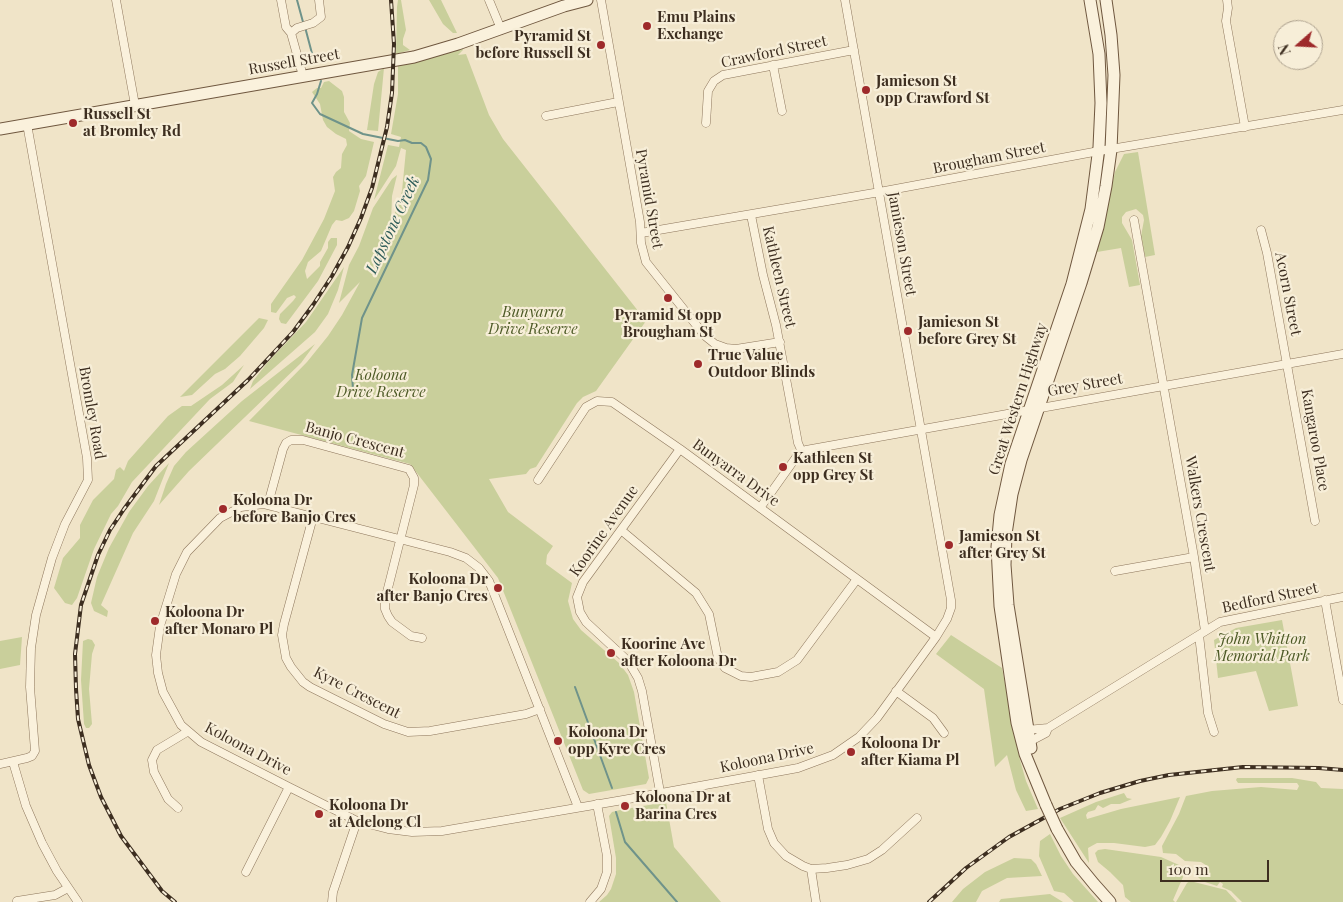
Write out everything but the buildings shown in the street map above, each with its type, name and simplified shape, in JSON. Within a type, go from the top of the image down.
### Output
[{"type":"main road","name":"Russell Street","points":[[0,129],[414,57],[458,44],[586,0]]},
{"type":"main road","name":"Great Western Highway","points":[[1090,0],[1099,54],[1101,120],[1105,151]]},
{"type":"main road","name":"Great Western Highway","points":[[1026,744],[1027,730],[1005,576],[1005,544],[1008,513],[1034,408],[1083,246],[1105,151],[1114,75],[1106,0]]},
{"type":"main road","name":"Great Western Highway","points":[[1034,408],[1006,485],[997,547],[1000,606],[1013,699],[1026,744],[1031,771],[1057,829],[1084,872],[1110,902]]},
{"type":"street","points":[[116,0],[135,105]]},
{"type":"street","points":[[281,0],[286,27],[294,30],[313,23],[321,17],[319,0]]},
{"type":"street","points":[[489,0],[501,29]]},
{"type":"street","name":"Pyramid Street","points":[[601,0],[644,256],[650,267],[710,340],[730,349],[780,342]]},
{"type":"street","name":"Jamieson Street","points":[[845,0],[951,600],[951,608],[947,619],[936,637]]},
{"type":"street","points":[[1226,0],[1228,8],[1226,21],[1245,127]]},
{"type":"street","points":[[294,30],[303,76]]},
{"type":"street","name":"Crawford Street","points":[[706,123],[708,91],[718,77],[729,73],[854,50]]},
{"type":"street","points":[[774,65],[782,112]]},
{"type":"street","points":[[546,116],[618,102]]},
{"type":"street","name":"Brougham Street","points":[[641,233],[1343,110]]},
{"type":"street","name":"Bromley Road","points":[[0,764],[30,757],[35,751],[30,701],[30,674],[31,648],[36,615],[52,558],[65,524],[88,480],[87,458],[27,124]]},
{"type":"street","name":"Kathleen Street","points":[[751,215],[761,266],[780,342],[798,443],[802,452]]},
{"type":"street","name":"Walkers Crescent","points":[[1134,220],[1194,557],[1208,713],[1214,732]]},
{"type":"street","name":"Acorn Street","points":[[1261,230],[1287,363]]},
{"type":"street","name":"Grey Street","points":[[802,452],[1034,408],[1343,354]]},
{"type":"street","name":"Kangaroo Place","points":[[1287,363],[1315,521]]},
{"type":"street","name":"Bunyarra Drive","points":[[538,480],[583,410],[597,401],[612,402],[680,449],[936,637]]},
{"type":"street","name":"Banjo Crescent","points":[[268,504],[283,449],[286,443],[291,440],[304,440],[401,465],[409,468],[414,482],[401,540]]},
{"type":"street","name":"Koorine Avenue","points":[[660,792],[638,678],[628,661],[586,622],[578,607],[578,597],[580,587],[680,449]]},
{"type":"street","points":[[760,508],[797,456],[802,452]]},
{"type":"street","name":"Koloona Drive","points":[[578,807],[493,590],[484,574],[473,562],[458,554],[268,504],[241,507],[226,514],[192,547],[178,568],[158,631],[156,661],[159,679],[166,698],[178,721],[187,732],[201,742],[357,821],[400,831],[432,832],[597,804],[808,765],[841,751],[866,731],[936,637]]},
{"type":"street","name":"Kyre Crescent","points":[[313,517],[282,635],[286,658],[302,682],[384,724],[408,732],[430,731],[526,714],[540,709]]},
{"type":"street","points":[[621,530],[696,593],[709,614],[716,652],[721,664],[730,672],[741,676],[751,677],[778,672],[797,660],[857,579]]},
{"type":"street","points":[[401,540],[385,600],[385,609],[392,622],[410,636],[422,638]]},
{"type":"street","points":[[1115,571],[1194,557]]},
{"type":"street","name":"Bedford Street","points":[[1202,633],[1229,619],[1343,597]]},
{"type":"street","points":[[1325,600],[1343,700]]},
{"type":"street","points":[[1027,730],[1048,728],[1202,633]]},
{"type":"street","points":[[896,691],[933,718],[944,733]]},
{"type":"street","points":[[1026,744],[1046,734],[1048,728]]},
{"type":"street","points":[[178,808],[168,798],[154,772],[152,760],[157,750],[187,732]]},
{"type":"street","points":[[13,762],[24,799],[37,832],[52,863],[78,902]]},
{"type":"street","points":[[758,775],[768,830],[774,843],[786,856],[811,869],[846,865],[868,859],[882,850],[917,818]]},
{"type":"street","points":[[246,872],[289,787]]},
{"type":"street","points":[[590,902],[602,889],[607,872],[607,856],[597,804]]},
{"type":"street","points":[[332,902],[333,892],[357,821]]},
{"type":"street","points":[[811,869],[816,902]]},
{"type":"street","points":[[16,901],[55,894],[68,888]]},
{"type":"green space","points":[[398,0],[401,0],[406,30],[403,45],[410,50],[396,54],[397,7]]},
{"type":"green space","points":[[429,0],[441,0],[457,33],[453,33],[443,24]]},
{"type":"green space","points":[[463,48],[458,55],[466,54],[489,115],[503,139],[646,321],[596,391],[583,397],[577,403],[536,467],[530,469],[526,474],[489,479],[508,512],[553,546],[547,555],[546,564],[572,583],[568,601],[573,619],[581,630],[619,663],[628,675],[634,692],[649,778],[646,784],[589,794],[583,790],[498,578],[410,464],[249,421],[307,362],[342,315],[360,282],[339,303],[349,265],[359,246],[373,208],[392,179],[397,175],[392,196],[391,225],[402,191],[406,150],[401,148],[396,166],[374,200],[388,145],[399,147],[401,137],[391,134],[398,94],[398,65]]},
{"type":"green space","points":[[384,68],[378,131],[367,130],[374,84],[378,72]]},
{"type":"green space","points":[[329,81],[342,91],[344,112],[350,123],[349,131],[361,139],[374,142],[366,176],[359,186],[360,191],[354,211],[349,218],[342,221],[336,220],[321,251],[308,262],[305,271],[307,279],[320,266],[320,262],[328,248],[328,242],[331,238],[337,238],[337,245],[318,281],[286,324],[281,323],[279,319],[280,314],[296,297],[294,295],[287,298],[276,313],[271,312],[271,304],[302,260],[324,219],[335,191],[333,177],[341,168],[342,154],[347,145],[346,139],[327,127],[323,120],[320,104],[312,92],[317,88],[321,88],[324,82]]},
{"type":"green space","points":[[1138,152],[1155,255],[1145,257],[1141,236],[1143,215],[1136,209],[1126,212],[1122,217],[1122,223],[1132,240],[1140,285],[1129,287],[1121,248],[1097,252],[1115,172],[1124,154]]},
{"type":"green space","points":[[344,267],[338,290],[328,314],[315,332],[250,389],[253,381],[268,362],[306,322]]},
{"type":"green space","points":[[259,318],[268,320],[264,328],[240,356],[225,369],[215,374],[192,395],[180,397]]},
{"type":"green space","points":[[315,344],[301,363],[189,471],[159,505],[174,466],[186,452],[242,401]]},
{"type":"green space","points":[[244,365],[233,382],[210,399],[132,482],[111,514],[94,549],[77,598],[72,605],[65,603],[54,588],[63,558],[80,538],[80,525],[93,500],[114,479],[116,470],[120,467],[124,471],[128,461],[168,416],[182,406],[191,406],[222,385]]},
{"type":"green space","points":[[169,463],[154,501],[133,533],[101,605],[108,611],[107,617],[94,611],[91,603],[97,577],[109,548],[129,512],[148,486]]},
{"type":"green space","name":"John Whitton Memorial Park","points":[[1282,620],[1298,706],[1269,711],[1256,671],[1218,678],[1214,640],[1236,628]]},
{"type":"green space","points":[[951,635],[1002,668],[1020,760],[1026,781],[1038,809],[1026,811],[1016,790],[1007,755],[995,767],[984,689],[936,654]]},
{"type":"green space","points":[[22,637],[20,665],[0,669],[0,641]]},
{"type":"green space","points":[[92,640],[95,645],[92,654],[89,689],[92,724],[89,728],[86,728],[84,724],[81,680],[83,641]]},
{"type":"green space","points":[[1237,778],[1292,778],[1316,782],[1321,788],[1343,789],[1343,902],[1242,902],[1231,891],[1222,887],[1223,884],[1220,882],[1217,886],[1202,881],[1198,877],[1209,867],[1201,862],[1185,861],[1176,854],[1163,853],[1162,846],[1186,796],[1212,791],[1261,787],[1297,790],[1299,786],[1297,783],[1238,783]]},
{"type":"green space","points":[[1124,793],[1127,798],[1132,799],[1103,808],[1098,805],[1095,810],[1088,812],[1086,815],[1087,819],[1121,809],[1180,797],[1170,821],[1155,845],[1145,847],[1097,843],[1088,848],[1089,863],[1060,818],[1096,802]]},
{"type":"green space","points":[[666,802],[674,847],[721,902],[599,902],[611,889],[616,874],[616,858],[609,816],[612,812],[620,810]]},
{"type":"green space","points":[[1050,834],[1073,874],[1098,902],[1074,902],[1064,893],[1054,891],[1039,856],[1040,841]]},
{"type":"green space","points":[[1105,849],[1161,857],[1179,865],[1183,877],[1173,900],[1175,902],[1131,902],[1125,897],[1123,885],[1098,862],[1095,853],[1098,850]]},
{"type":"green space","points":[[1014,858],[1031,859],[1042,876],[1007,878],[982,891],[976,902],[952,902],[963,889],[985,872]]},
{"type":"green space","points":[[1190,881],[1226,890],[1237,902],[1176,902]]},
{"type":"green space","points":[[1050,894],[1063,902],[999,902],[1001,899]]},
{"type":"waterway","name":"Lapstone Creek","points":[[297,0],[303,22]]},
{"type":"waterway","name":"Lapstone Creek","points":[[305,27],[314,61]]},
{"type":"waterway","name":"Lapstone Creek","points":[[321,81],[312,103],[320,114],[363,134],[398,141],[405,140],[412,143],[421,143],[426,147],[431,159],[428,180],[362,318],[352,375],[353,389],[359,398]]},
{"type":"waterway","name":"Lapstone Creek","points":[[575,687],[612,788]]},
{"type":"waterway","name":"Lapstone Creek","points":[[616,812],[625,842],[677,902]]},
{"type":"railway","points":[[175,902],[162,891],[121,836],[101,797],[89,765],[78,719],[76,689],[75,654],[81,605],[98,555],[110,530],[156,466],[248,380],[293,332],[332,276],[348,247],[372,188],[387,127],[392,93],[394,44],[391,0]]},
{"type":"railway","points":[[929,902],[966,868],[1009,837],[1060,809],[1100,793],[1140,781],[1169,775],[1243,767],[1343,770]]},
{"type":"place","name":"Emu Plains Exchange","points":[[647,26]]},
{"type":"place","name":"Pyramid St before Russell St","points":[[601,45]]},
{"type":"place","name":"Jamieson St opp Crawford St","points":[[866,90]]},
{"type":"place","name":"Russell St at Bromley Rd","points":[[73,123]]},
{"type":"place","name":"Pyramid St opp Brougham St","points":[[668,298]]},
{"type":"place","name":"Jamieson St before Grey St","points":[[908,331]]},
{"type":"place","name":"True Value Outdoor Blinds","points":[[698,364]]},
{"type":"place","name":"Kathleen St opp Grey St","points":[[783,467]]},
{"type":"place","name":"Koloona Dr before Banjo Cres","points":[[223,509]]},
{"type":"place","name":"Jamieson St after Grey St","points":[[949,545]]},
{"type":"place","name":"Koloona Dr after Banjo Cres","points":[[498,588]]},
{"type":"place","name":"Koloona Dr after Monaro Pl","points":[[155,621]]},
{"type":"place","name":"Koorine Ave after Koloona Dr","points":[[611,653]]},
{"type":"place","name":"Koloona Dr opp Kyre Cres","points":[[558,741]]},
{"type":"place","name":"Koloona Dr after Kiama Pl","points":[[851,752]]},
{"type":"place","name":"Koloona Dr at Barina Cres","points":[[625,806]]},
{"type":"place","name":"Koloona Dr at Adelong Cl","points":[[319,814]]},
{"type":"park label","name":"Bunyarra Drive Reserve","points":[[533,320]]},
{"type":"park label","name":"Koloona Drive Reserve","points":[[381,384]]}]
